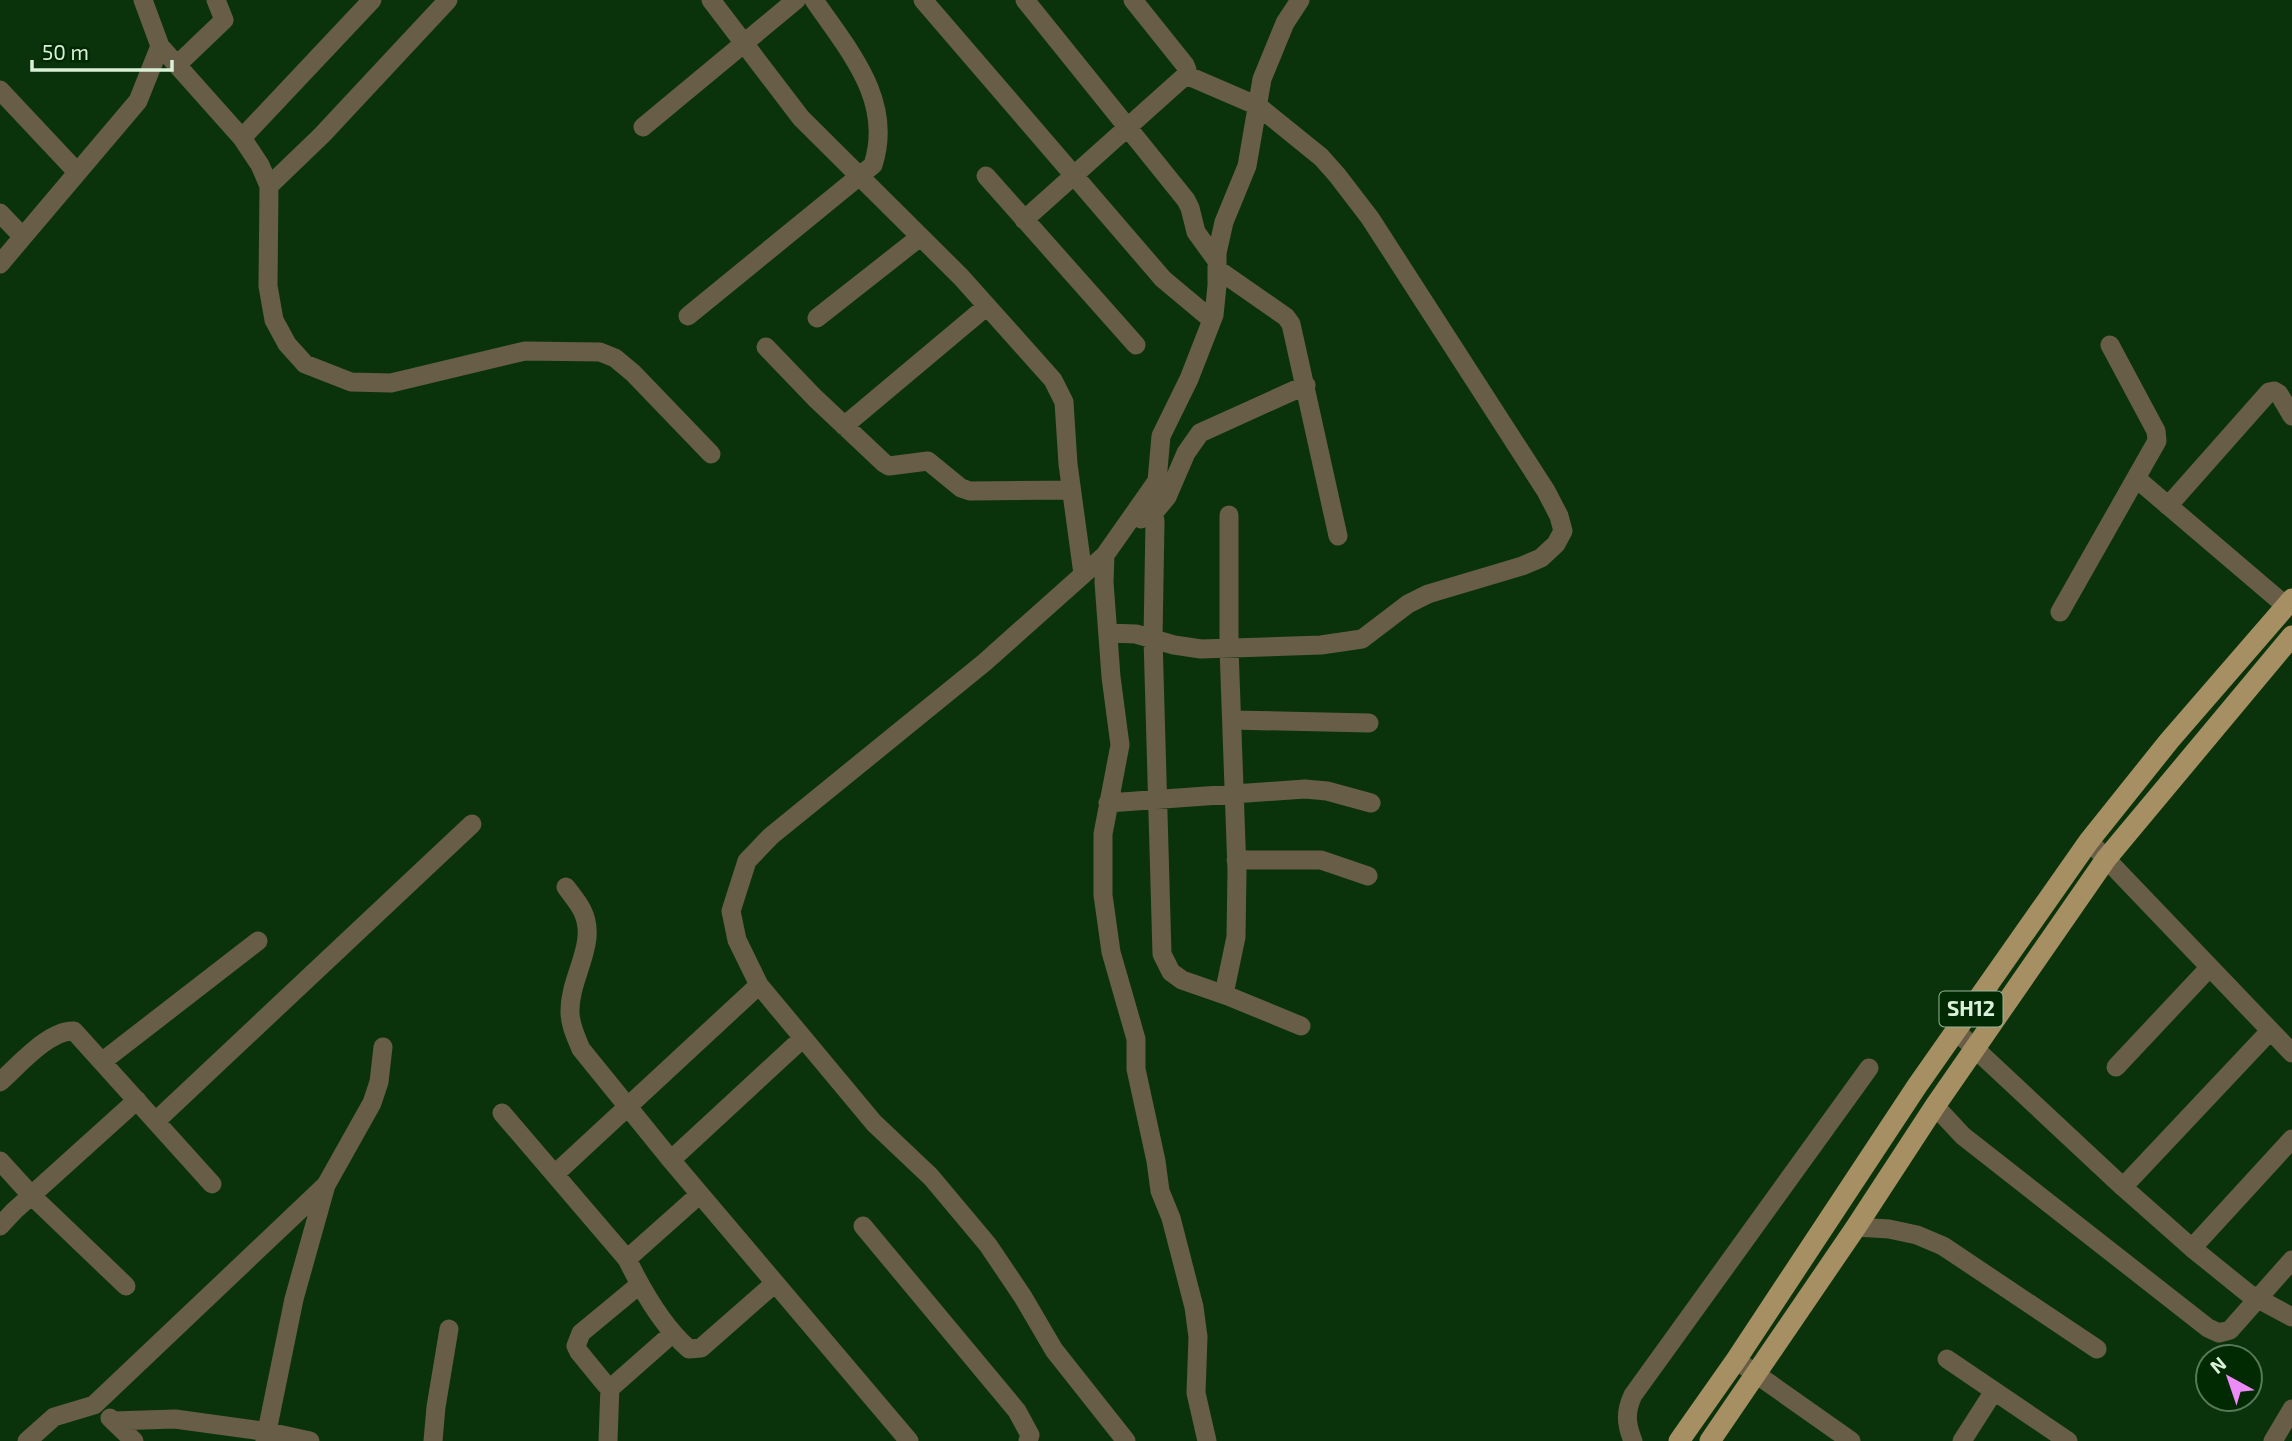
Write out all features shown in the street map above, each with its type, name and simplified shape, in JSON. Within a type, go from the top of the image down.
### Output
[{"type":"main road","name":"SH12","points":[[1679,1441],[1737,1360],[1956,1031],[2089,841],[2169,741],[2289,603]]},
{"type":"main road","points":[[1710,1441],[1856,1227],[1934,1106],[2106,859],[2292,636]]},
{"type":"street","points":[[143,0],[160,46],[242,138],[260,165],[269,186],[268,286],[274,320],[287,344],[305,364],[351,382],[391,383],[525,351],[600,352],[615,358],[633,373],[711,454]]},
{"type":"street","points":[[177,65],[225,20],[216,0]]},
{"type":"street","points":[[242,138],[372,0]]},
{"type":"street","points":[[269,186],[322,135],[448,0]]},
{"type":"street","points":[[711,0],[801,118],[987,306],[1054,380],[1065,402],[1068,464],[1083,574]]},
{"type":"street","points":[[643,127],[796,0]]},
{"type":"street","points":[[688,316],[873,165],[877,153],[876,112],[871,89],[863,71],[814,0]]},
{"type":"street","points":[[923,0],[1163,279],[1212,320]]},
{"type":"street","points":[[1025,0],[1186,200],[1196,232],[1217,265],[1286,317],[1291,324],[1338,536]]},
{"type":"street","points":[[1024,220],[1186,75],[1185,65],[1133,0]]},
{"type":"street","points":[[1126,1441],[1062,1361],[988,1245],[931,1177],[874,1122],[759,985],[737,940],[731,911],[747,861],[771,836],[985,662],[1105,555],[1157,481],[1161,436],[1189,379],[1212,320],[1224,222],[1247,166],[1265,70],[1285,23],[1300,0]]},
{"type":"street","points":[[0,264],[138,101],[160,46]]},
{"type":"street","points":[[1109,634],[1136,634],[1174,645],[1201,649],[1321,645],[1362,639],[1408,604],[1427,594],[1541,558],[1556,544],[1563,531],[1559,516],[1546,491],[1370,218],[1321,157],[1258,106],[1186,75]]},
{"type":"street","points":[[0,90],[78,172]]},
{"type":"street","points":[[986,176],[1136,345]]},
{"type":"street","points":[[0,213],[23,237]]},
{"type":"street","points":[[817,318],[920,237]]},
{"type":"street","points":[[844,426],[987,306]]},
{"type":"street","points":[[2060,612],[2157,441],[2156,430],[2110,345]]},
{"type":"street","points":[[766,347],[884,463],[898,466],[928,461],[961,488],[970,491],[1072,490]]},
{"type":"street","points":[[1125,527],[1153,512],[1167,497],[1186,453],[1200,433],[1306,386]]},
{"type":"street","points":[[2168,506],[2269,393],[2274,391],[2279,394],[2292,416]]},
{"type":"street","points":[[2137,479],[2289,603]]},
{"type":"street","points":[[1153,512],[1153,638],[1162,954],[1171,972],[1182,980],[1301,1026]]},
{"type":"street","points":[[1224,994],[1236,937],[1229,648],[1229,515]]},
{"type":"street","points":[[1105,555],[1104,582],[1119,745],[1103,834],[1103,895],[1111,952],[1136,1039],[1136,1069],[1160,1191],[1171,1218],[1194,1307],[1198,1337],[1196,1393],[1207,1441]]},
{"type":"street","points":[[1232,720],[1369,723]]},
{"type":"street","points":[[1108,803],[1316,790],[1348,795],[1371,803]]},
{"type":"street","points":[[156,1121],[472,824]]},
{"type":"street","points":[[2089,841],[2292,1054]]},
{"type":"street","points":[[1236,860],[1321,860],[1368,876]]},
{"type":"street","points":[[566,887],[582,910],[587,929],[587,944],[574,978],[570,1013],[581,1049],[671,1160],[909,1441]]},
{"type":"street","points":[[103,1061],[258,941]]},
{"type":"street","points":[[2116,1067],[2209,968]]},
{"type":"street","points":[[555,1174],[759,985]]},
{"type":"street","points":[[0,1082],[53,1036],[64,1030],[74,1031],[212,1184]]},
{"type":"street","points":[[1956,1031],[2192,1248],[2258,1299],[2292,1317]]},
{"type":"street","points":[[2123,1187],[2270,1031]]},
{"type":"street","points":[[671,1160],[803,1038]]},
{"type":"street","points":[[267,1436],[294,1299],[326,1185],[372,1103],[379,1083],[383,1047]]},
{"type":"street","points":[[1633,1441],[1627,1425],[1627,1408],[1633,1395],[1869,1068]]},
{"type":"street","points":[[0,1226],[137,1100]]},
{"type":"street","points":[[1934,1106],[1963,1136],[2208,1328],[2219,1333],[2230,1331],[2292,1260]]},
{"type":"street","points":[[502,1113],[627,1259],[639,1285],[673,1333],[689,1349],[701,1348],[775,1283]]},
{"type":"street","points":[[2192,1248],[2292,1139]]},
{"type":"street","points":[[0,1161],[31,1195],[126,1286]]},
{"type":"street","points":[[27,1441],[54,1417],[94,1405],[326,1185]]},
{"type":"street","points":[[627,1259],[700,1194]]},
{"type":"street","points":[[863,1226],[1017,1411],[1030,1436],[1028,1441]]},
{"type":"street","points":[[1856,1227],[1889,1229],[1917,1235],[1943,1246],[2097,1349]]},
{"type":"street","points":[[608,1441],[610,1386],[576,1346],[581,1333],[639,1285]]},
{"type":"street","points":[[433,1441],[449,1329]]},
{"type":"street","points":[[610,1386],[618,1383],[673,1333]]},
{"type":"street","points":[[1947,1359],[2068,1441]]},
{"type":"street","points":[[1737,1360],[1851,1441]]},
{"type":"street","points":[[1962,1441],[1994,1391]]},
{"type":"street","points":[[94,1405],[134,1441]]},
{"type":"street","points":[[2273,1441],[2292,1409]]},
{"type":"street","points":[[113,1421],[175,1419],[310,1441]]}]
